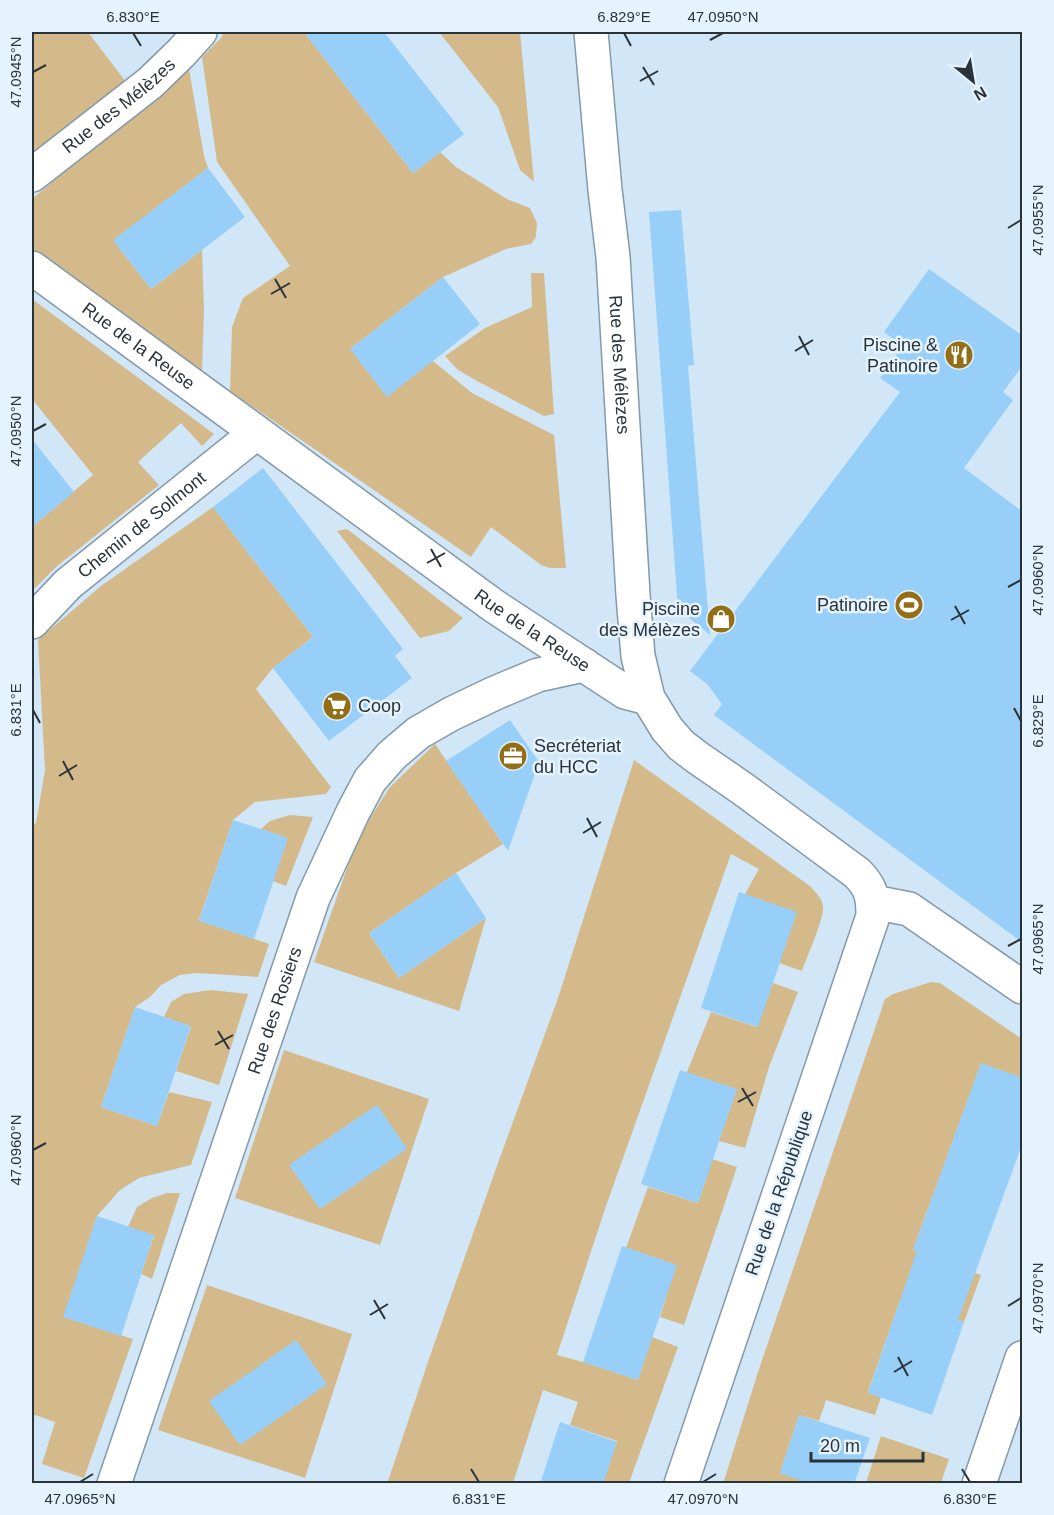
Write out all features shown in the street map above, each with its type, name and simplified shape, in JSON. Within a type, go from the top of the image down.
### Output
[{"type":"street","name":"Rue des Mélèzes","points":[[32,175],[150,83],[200,32]]},
{"type":"street","name":"Rue des Mélèzes","points":[[591,32],[613,257],[636,636],[638,656],[648,698]]},
{"type":"street","name":"Rue de la Reuse","points":[[32,268],[494,606],[625,692],[648,698]]},
{"type":"street","name":"Chemin de Solmont","points":[[32,622],[68,584],[256,433]]},
{"type":"street","name":"Rue des Rosiers","points":[[114,1484],[313,898],[370,780],[392,755],[418,733],[452,714],[538,675],[584,665]]},
{"type":"street","points":[[648,698],[667,729],[681,745],[857,873],[870,890],[873,902],[909,909],[1023,987]]},
{"type":"street","name":"Rue de la République","points":[[681,1484],[873,916],[873,902]]},
{"type":"street","points":[[979,1484],[1023,1358]]},
{"type":"shaded area","points":[[32,32],[88,32],[126,82],[32,157]]},
{"type":"shaded area","points":[[224,32],[304,32],[413,173],[440,152],[456,167],[507,199],[530,208],[537,223],[536,237],[531,244],[506,249],[443,277],[350,349],[433,361],[472,393],[554,435],[566,568],[550,568],[541,565],[491,527],[471,557],[230,391],[232,327],[243,298],[290,266],[217,162],[202,57]]},
{"type":"shaded area","points":[[439,32],[520,32],[534,182],[520,170],[498,107]]},
{"type":"shaded area","points":[[189,69],[208,168],[114,241],[151,289],[202,250],[204,309],[202,373],[32,250],[32,199]]},
{"type":"shaded area","points":[[531,273],[544,273],[554,414],[544,416],[458,370],[445,356],[485,328],[532,307]]},
{"type":"shaded area","points":[[32,299],[214,434],[202,446],[181,423],[138,462],[159,485],[56,567],[32,591],[32,527],[93,475],[32,399]]},
{"type":"shaded area","points":[[213,507],[313,637],[273,668],[256,689],[331,787],[326,794],[255,802],[233,820],[199,920],[269,944],[258,977],[197,973],[180,975],[161,985],[150,997],[135,1007],[101,1107],[157,1126],[169,1092],[212,1102],[191,1165],[139,1178],[120,1190],[97,1216],[64,1317],[133,1339],[84,1478],[42,1464],[55,1422],[32,1414],[32,826],[36,823],[45,770],[38,640],[101,586]]},
{"type":"shaded area","points":[[347,529],[463,618],[449,631],[420,638],[337,531]]},
{"type":"shaded area","points":[[435,744],[503,844],[456,873],[369,933],[399,978],[486,918],[459,1011],[314,962],[358,837],[390,787]]},
{"type":"shaded area","points":[[634,760],[810,886],[820,898],[823,906],[818,928],[802,971],[779,963],[745,894],[759,869],[731,854],[605,1209],[557,1355],[638,1380],[652,1337],[678,1347],[629,1483],[603,1483],[617,1441],[570,1425],[578,1402],[543,1390],[513,1483],[387,1484],[431,1353],[558,998]]},
{"type":"shaded area","points":[[290,815],[313,817],[286,886],[273,881],[287,838],[261,829],[270,821]]},
{"type":"shaded area","points":[[931,982],[940,983],[1022,1039],[1022,1078],[981,1064],[913,1250],[981,1275],[964,1322],[900,1300],[868,1392],[881,1397],[875,1415],[826,1400],[819,1421],[799,1415],[780,1473],[811,1483],[723,1484],[758,1372],[885,999],[893,994]]},
{"type":"shaded area","points":[[773,983],[798,992],[769,1067],[745,1148],[719,1141],[687,1072],[711,1012],[757,1027]]},
{"type":"shaded area","points":[[211,990],[248,994],[219,1085],[176,1071],[191,1027],[164,1017],[171,1002],[184,994]]},
{"type":"shaded area","points":[[284,1050],[429,1099],[380,1245],[235,1198]]},
{"type":"shaded area","points":[[712,1159],[737,1167],[684,1325],[660,1317],[676,1265],[626,1248],[648,1187],[698,1203]]},
{"type":"shaded area","points":[[167,1193],[180,1193],[152,1279],[141,1274],[154,1236],[128,1227],[137,1207],[152,1198]]},
{"type":"shaded area","points":[[207,1285],[352,1334],[305,1478],[158,1430]]},
{"type":"shaded area","points":[[881,1436],[949,1459],[941,1483],[866,1483]]},
{"type":"building","points":[[304,32],[384,32],[464,134],[413,173]]},
{"type":"building","points":[[208,168],[245,217],[151,289],[113,240]]},
{"type":"building","points":[[681,210],[694,365],[688,366],[710,635],[678,609],[649,212]]},
{"type":"building","name":"Patinoire","points":[[929,269],[1023,336],[1023,365],[1003,392],[1013,400],[964,468],[1023,512],[1023,943],[714,715],[722,704],[707,684],[690,671],[900,392],[880,378],[903,346],[884,332]]},
{"type":"building","points":[[443,277],[480,324],[387,397],[350,349]]},
{"type":"building","points":[[32,439],[74,492],[32,527]]},
{"type":"building","points":[[263,468],[403,649],[395,656],[412,678],[329,741],[273,668],[313,637],[213,507]]},
{"type":"building","points":[[510,720],[539,762],[508,851],[446,761]]},
{"type":"building","points":[[233,820],[288,838],[254,939],[199,921]]},
{"type":"building","points":[[456,873],[486,918],[399,978],[369,933]]},
{"type":"building","points":[[739,892],[797,912],[758,1027],[701,1008]]},
{"type":"building","points":[[135,1007],[191,1026],[157,1126],[101,1107]]},
{"type":"building","points":[[981,1063],[1023,1078],[1023,1142],[958,1320],[964,1322],[932,1415],[868,1393],[917,1251],[913,1250]]},
{"type":"building","points":[[680,1070],[737,1089],[698,1203],[641,1184]]},
{"type":"building","points":[[377,1105],[407,1149],[320,1209],[289,1165]]},
{"type":"building","points":[[97,1216],[154,1235],[121,1336],[63,1317]]},
{"type":"building","points":[[622,1246],[677,1265],[638,1380],[583,1362]]},
{"type":"building","points":[[296,1340],[327,1384],[240,1445],[209,1401]]},
{"type":"building","points":[[799,1415],[870,1438],[854,1484],[811,1484],[780,1473]]},
{"type":"building","points":[[560,1422],[617,1442],[603,1484],[540,1484]]},
{"type":"place","name":"Piscine & Patinoire","points":[[959,355]]},
{"type":"place","name":"Patinoire","points":[[909,605]]},
{"type":"place","name":"Piscine des Mélèzes","points":[[721,619]]},
{"type":"place","name":"Coop","points":[[337,706]]},
{"type":"place","name":"Secréteriat du HCC","points":[[513,756]]}]
